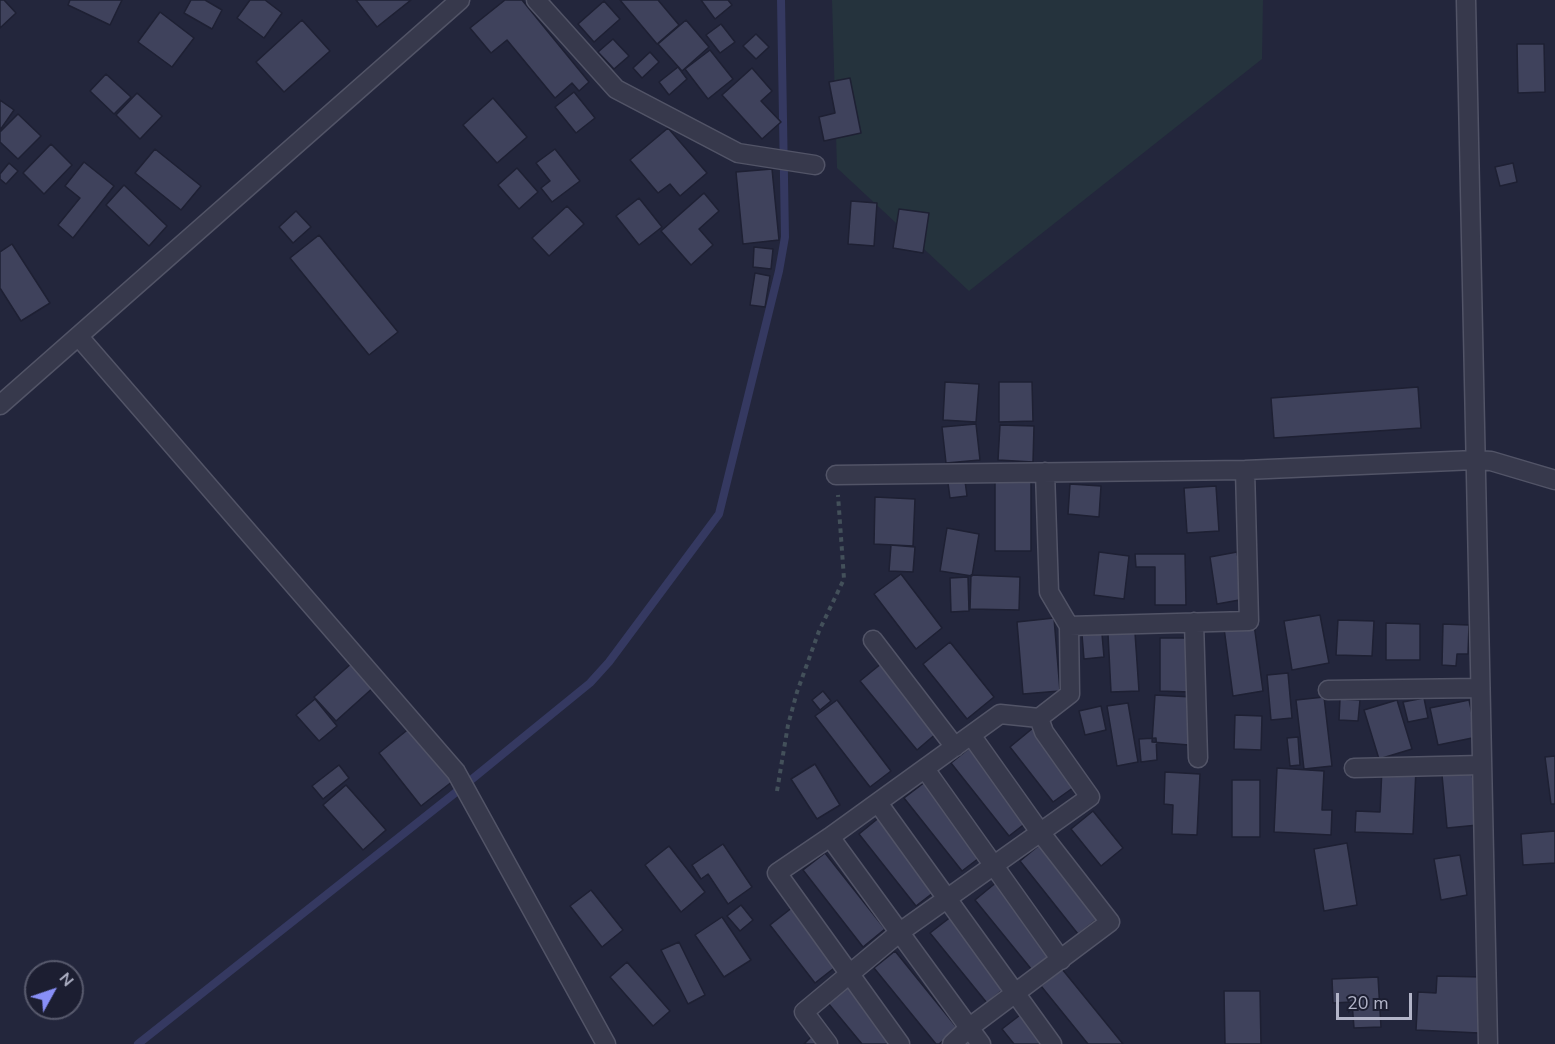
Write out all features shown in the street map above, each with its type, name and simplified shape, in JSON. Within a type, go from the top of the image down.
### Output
[{"type":"street","points":[[0,405],[460,0]]},
{"type":"street","points":[[536,0],[616,89],[738,153],[815,165]]},
{"type":"street","points":[[1466,0],[1488,1044]]},
{"type":"street","points":[[79,336],[456,772],[606,1044]]},
{"type":"street","points":[[836,476],[1245,471],[1475,459],[1491,460],[1555,480]]},
{"type":"street","points":[[1069,626],[1249,621],[1245,471]]},
{"type":"street","points":[[900,1044],[777,873],[878,803],[999,714],[1039,717],[1070,694],[1069,626],[1049,592],[1045,472]]},
{"type":"street","points":[[1194,622],[1198,758]]},
{"type":"street","points":[[873,640],[955,747]]},
{"type":"street","points":[[1328,690],[1479,688]]},
{"type":"street","points":[[828,1044],[804,1012],[900,932],[1090,797],[1044,732],[1039,717]]},
{"type":"street","points":[[952,1044],[970,1027],[1110,922],[971,735]]},
{"type":"street","points":[[1354,768],[1482,765]]},
{"type":"street","points":[[925,769],[1061,960]]},
{"type":"street","points":[[878,803],[1052,1044]]},
{"type":"street","points":[[830,837],[981,1044]]},
{"type":"path","points":[[777,791],[796,692],[819,631],[844,579],[836,476]]},
{"type":"shaded area","points":[[832,0],[1263,0],[1262,59],[969,291],[837,168]]},
{"type":"building","points":[[0,0],[4,0],[16,13],[0,28]]},
{"type":"building","points":[[70,0],[122,0],[110,25],[68,5]]},
{"type":"building","points":[[191,0],[205,0],[222,10],[212,29],[184,13]]},
{"type":"building","points":[[250,0],[265,0],[282,13],[264,38],[237,18]]},
{"type":"building","points":[[356,0],[411,0],[377,27]]},
{"type":"building","points":[[505,0],[522,0],[589,82],[579,91],[572,83],[555,98],[507,40],[491,53],[470,28]]},
{"type":"building","points":[[620,0],[658,0],[679,25],[657,44]]},
{"type":"building","points":[[701,0],[728,0],[732,5],[715,19]]},
{"type":"building","points":[[604,1],[620,19],[594,42],[578,24]]},
{"type":"building","points":[[160,12],[194,38],[172,67],[138,42]]},
{"type":"building","points":[[302,20],[330,51],[284,92],[256,62]]},
{"type":"building","points":[[686,20],[709,47],[682,71],[658,44]]},
{"type":"building","points":[[721,24],[735,42],[720,53],[706,35]]},
{"type":"building","points":[[756,34],[769,47],[756,59],[743,46]]},
{"type":"building","points":[[613,39],[629,56],[614,69],[598,52]]},
{"type":"building","points":[[1517,44],[1544,44],[1545,92],[1518,93]]},
{"type":"building","points":[[710,50],[733,79],[708,99],[685,69]]},
{"type":"building","points":[[650,52],[659,62],[642,78],[633,68]]},
{"type":"building","points":[[678,67],[687,79],[669,95],[659,82]]},
{"type":"building","points":[[752,68],[772,91],[761,101],[781,122],[762,139],[722,95]]},
{"type":"building","points":[[106,74],[131,97],[114,114],[90,91]]},
{"type":"building","points":[[850,78],[861,133],[824,141],[819,117],[835,113],[829,82]]},
{"type":"building","points":[[574,92],[595,118],[576,133],[555,107]]},
{"type":"building","points":[[137,93],[162,116],[140,139],[116,115]]},
{"type":"building","points":[[493,98],[527,137],[497,163],[463,125]]},
{"type":"building","points":[[0,100],[14,110],[0,130]]},
{"type":"building","points":[[18,114],[41,136],[18,159],[0,142],[0,132]]},
{"type":"building","points":[[668,128],[707,173],[680,196],[670,184],[658,193],[630,160]]},
{"type":"building","points":[[51,144],[72,165],[44,194],[23,173]]},
{"type":"building","points":[[155,149],[201,186],[181,210],[135,173]]},
{"type":"building","points":[[555,149],[580,181],[552,202],[541,188],[550,181],[536,163]]},
{"type":"building","points":[[84,162],[114,186],[73,238],[58,225],[80,198],[65,186]]},
{"type":"building","points":[[9,163],[18,171],[6,184],[0,179],[0,174]]},
{"type":"building","points":[[1513,163],[1517,182],[1500,186],[1495,167]]},
{"type":"building","points":[[517,168],[538,192],[519,209],[498,185]]},
{"type":"building","points":[[772,169],[779,240],[743,244],[736,172]]},
{"type":"building","points":[[124,185],[167,226],[149,246],[106,205]]},
{"type":"building","points":[[704,193],[719,211],[699,229],[713,245],[691,265],[661,231]]},
{"type":"building","points":[[639,198],[662,227],[639,245],[616,216]]},
{"type":"building","points":[[851,201],[877,203],[874,246],[848,244]]},
{"type":"building","points":[[567,206],[584,224],[549,256],[532,238]]},
{"type":"building","points":[[899,209],[929,213],[923,253],[893,248]]},
{"type":"building","points":[[296,211],[311,227],[293,243],[279,227]]},
{"type":"building","points":[[319,235],[398,332],[369,355],[290,258]]},
{"type":"building","points":[[12,244],[50,303],[21,321],[0,288],[0,252]]},
{"type":"building","points":[[754,247],[773,249],[771,269],[753,267]]},
{"type":"building","points":[[755,273],[770,276],[765,307],[750,305]]},
{"type":"building","points":[[945,382],[979,384],[976,422],[943,420]]},
{"type":"building","points":[[999,382],[1032,382],[1033,421],[999,422]]},
{"type":"building","points":[[1418,387],[1421,428],[1274,438],[1271,398]]},
{"type":"building","points":[[976,424],[980,460],[946,463],[942,427]]},
{"type":"building","points":[[1000,425],[1034,426],[1033,462],[998,460]]},
{"type":"building","points":[[995,477],[1031,477],[1031,551],[995,551]]},
{"type":"building","points":[[965,481],[967,496],[950,498],[948,483]]},
{"type":"building","points":[[1070,484],[1101,486],[1099,517],[1068,514]]},
{"type":"building","points":[[1216,486],[1219,531],[1187,533],[1184,488]]},
{"type":"building","points":[[875,497],[915,499],[913,546],[874,544]]},
{"type":"building","points":[[947,528],[979,534],[972,576],[940,571]]},
{"type":"building","points":[[891,545],[915,547],[913,572],[889,571]]},
{"type":"building","points":[[1099,552],[1129,556],[1124,599],[1094,595]]},
{"type":"building","points":[[1237,552],[1245,599],[1217,604],[1210,557]]},
{"type":"building","points":[[1135,554],[1185,554],[1186,605],[1155,605],[1155,567],[1136,567]]},
{"type":"building","points":[[901,574],[942,628],[916,649],[874,594]]},
{"type":"building","points":[[971,575],[1020,577],[1019,610],[970,609]]},
{"type":"building","points":[[968,577],[969,611],[951,612],[950,578]]},
{"type":"building","points":[[1320,615],[1329,663],[1292,670],[1284,621]]},
{"type":"building","points":[[1054,618],[1060,691],[1023,694],[1017,622]]},
{"type":"building","points":[[1338,620],[1374,621],[1372,656],[1336,655]]},
{"type":"building","points":[[1386,623],[1420,624],[1420,660],[1386,660]]},
{"type":"building","points":[[1254,624],[1263,691],[1233,696],[1224,628]]},
{"type":"building","points":[[1443,624],[1469,625],[1468,654],[1457,654],[1456,666],[1442,665]]},
{"type":"building","points":[[1135,633],[1139,691],[1111,692],[1108,634]]},
{"type":"building","points":[[1102,634],[1104,657],[1084,659],[1082,635]]},
{"type":"building","points":[[1160,638],[1190,638],[1190,692],[1160,691]]},
{"type":"building","points":[[950,642],[994,697],[967,719],[923,664]]},
{"type":"building","points":[[353,662],[375,686],[336,721],[314,697]]},
{"type":"building","points":[[882,663],[938,732],[917,750],[860,681]]},
{"type":"building","points":[[1288,673],[1292,718],[1271,720],[1267,675]]},
{"type":"building","points":[[823,691],[831,701],[820,710],[812,700]]},
{"type":"building","points":[[1155,695],[1192,697],[1189,745],[1152,742]]},
{"type":"building","points":[[1324,697],[1332,766],[1304,769],[1296,700]]},
{"type":"building","points":[[1424,698],[1428,718],[1408,722],[1403,702]]},
{"type":"building","points":[[315,699],[337,726],[319,741],[296,715]]},
{"type":"building","points":[[1340,699],[1360,700],[1358,721],[1339,720]]},
{"type":"building","points":[[837,700],[891,771],[870,787],[815,716]]},
{"type":"building","points":[[1397,700],[1412,749],[1379,759],[1364,710]]},
{"type":"building","points":[[1469,700],[1477,737],[1438,745],[1430,708]]},
{"type":"building","points":[[1128,703],[1138,762],[1117,766],[1107,706]]},
{"type":"building","points":[[1101,706],[1106,730],[1085,735],[1079,711]]},
{"type":"building","points":[[1235,715],[1262,716],[1261,750],[1234,749]]},
{"type":"building","points":[[411,727],[453,781],[421,806],[379,753]]},
{"type":"building","points":[[1033,728],[1077,785],[1053,802],[1010,747]]},
{"type":"building","points":[[1298,737],[1300,765],[1290,766],[1287,738]]},
{"type":"building","points":[[1156,738],[1157,760],[1141,762],[1139,739]]},
{"type":"building","points":[[972,746],[1031,819],[1009,836],[951,763]]},
{"type":"building","points":[[1555,756],[1555,804],[1551,804],[1545,757]]},
{"type":"building","points":[[815,764],[840,805],[817,819],[791,779]]},
{"type":"building","points":[[339,765],[349,778],[323,799],[312,786]]},
{"type":"building","points":[[1277,768],[1324,771],[1322,810],[1332,810],[1331,835],[1274,832]]},
{"type":"building","points":[[1382,768],[1416,769],[1413,834],[1355,832],[1356,811],[1380,812]]},
{"type":"building","points":[[1165,772],[1200,774],[1197,835],[1172,834],[1173,805],[1164,804]]},
{"type":"building","points":[[1472,772],[1478,825],[1447,828],[1442,775]]},
{"type":"building","points":[[1232,780],[1260,780],[1260,837],[1232,837]]},
{"type":"building","points":[[925,782],[983,855],[962,871],[904,798]]},
{"type":"building","points":[[346,785],[386,830],[363,850],[323,805]]},
{"type":"building","points":[[1093,811],[1123,848],[1101,866],[1071,829]]},
{"type":"building","points":[[881,816],[938,889],[916,906],[859,834]]},
{"type":"building","points":[[1555,831],[1555,863],[1523,865],[1521,834]]},
{"type":"building","points":[[1043,842],[1101,916],[1078,934],[1020,861]]},
{"type":"building","points":[[1347,843],[1357,905],[1324,911],[1314,849]]},
{"type":"building","points":[[723,844],[752,887],[728,904],[708,874],[701,879],[692,865]]},
{"type":"building","points":[[669,846],[705,892],[681,912],[645,865]]},
{"type":"building","points":[[825,853],[885,929],[863,947],[803,870]]},
{"type":"building","points":[[1460,855],[1467,895],[1441,900],[1434,859]]},
{"type":"building","points":[[998,881],[1055,951],[1032,970],[975,900]]},
{"type":"building","points":[[591,890],[623,930],[602,947],[570,906]]},
{"type":"building","points":[[741,905],[753,920],[740,931],[727,916]]},
{"type":"building","points":[[793,907],[838,965],[815,983],[770,925]]},
{"type":"building","points":[[952,916],[1008,985],[987,1003],[930,933]]},
{"type":"building","points":[[722,917],[751,960],[724,977],[695,935]]},
{"type":"building","points":[[679,942],[705,995],[688,1004],[661,950]]},
{"type":"building","points":[[895,951],[958,1029],[939,1044],[936,1044],[874,968]]},
{"type":"building","points":[[627,962],[670,1011],[653,1026],[610,977]]},
{"type":"building","points":[[1062,969],[1123,1044],[1088,1044],[1041,986]]},
{"type":"building","points":[[1437,976],[1482,977],[1479,1033],[1416,1030],[1418,992],[1436,993]]},
{"type":"building","points":[[1378,977],[1381,1027],[1354,1028],[1352,1002],[1333,1003],[1332,979]]},
{"type":"building","points":[[848,986],[897,1044],[862,1044],[828,1003]]},
{"type":"building","points":[[1224,991],[1260,991],[1261,1044],[1225,1044]]},
{"type":"building","points":[[1024,1012],[1048,1044],[1014,1044],[1002,1029]]},
{"type":"building","points":[[812,1036],[820,1044],[804,1044]]},
{"type":"waterway","points":[[138,1044],[590,683],[609,662],[719,514],[779,271],[785,237],[781,0]]}]
